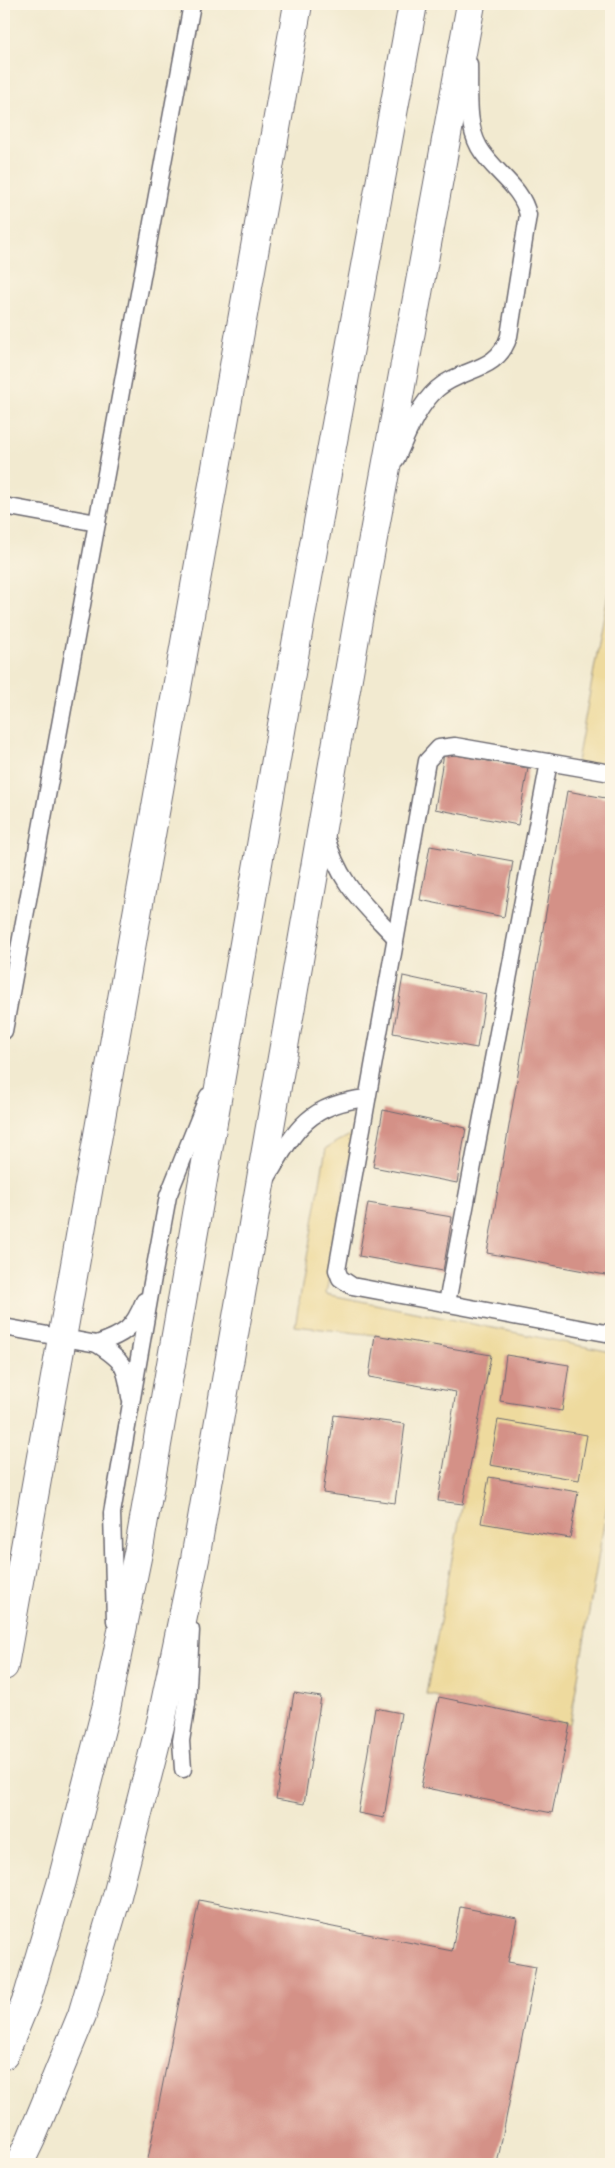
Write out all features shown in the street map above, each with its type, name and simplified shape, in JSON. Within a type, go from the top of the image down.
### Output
[{"type":"street","points":[[4,1666],[298,4]]},
{"type":"street","points":[[4,2055],[28,1996],[62,1881],[106,1709],[139,1548],[302,610],[413,4]]},
{"type":"street","points":[[19,2164],[32,2139],[82,2015],[117,1896],[162,1722],[195,1559],[322,822],[470,13]]},
{"type":"lane","points":[[4,1031],[192,4]]},
{"type":"lane","points":[[383,486],[420,408],[429,397],[450,380],[495,359],[502,353],[509,336],[528,215],[522,196],[484,156],[474,135],[472,123],[470,13]]},
{"type":"lane","points":[[4,506],[98,523]]},
{"type":"lane","points":[[611,773],[455,746],[439,748],[428,761],[395,937],[337,1270],[340,1278],[352,1286],[447,1302],[611,1334]]},
{"type":"lane","points":[[447,1302],[549,762]]},
{"type":"lane","points":[[322,822],[330,850],[342,878],[359,902],[395,937]]},
{"type":"lane","points":[[116,1659],[112,1513],[132,1411],[152,1283],[168,1196],[224,1058]]},
{"type":"lane","points":[[258,1192],[289,1141],[309,1118],[341,1102],[368,1098]]},
{"type":"lane","points":[[97,1344],[121,1335],[138,1318],[152,1283]]},
{"type":"lane","points":[[4,1327],[97,1344],[119,1359],[128,1379],[132,1411]]},
{"type":"lane","points":[[183,1769],[181,1741],[187,1704],[195,1559]]},
{"type":"sand","points":[[611,578],[611,773],[576,767]]},
{"type":"sand","points":[[354,1133],[326,1294],[611,1352],[611,1482],[570,1724],[426,1694],[491,1355],[375,1335],[295,1326],[326,1148]]},
{"type":"building","points":[[444,753],[528,768],[518,825],[435,809]]},
{"type":"building","points":[[567,791],[611,799],[611,1276],[487,1253]]},
{"type":"building","points":[[430,846],[513,861],[504,917],[420,900]]},
{"type":"building","points":[[403,976],[486,994],[477,1048],[393,1033]]},
{"type":"building","points":[[383,1110],[466,1128],[457,1183],[373,1167]]},
{"type":"building","points":[[368,1203],[452,1217],[443,1271],[359,1256]]},
{"type":"building","points":[[375,1335],[491,1355],[463,1504],[438,1501],[456,1392],[369,1377]]},
{"type":"building","points":[[506,1355],[569,1365],[562,1411],[500,1401]]},
{"type":"building","points":[[334,1415],[405,1424],[395,1503],[323,1493]]},
{"type":"building","points":[[498,1420],[587,1435],[579,1480],[490,1465]]},
{"type":"building","points":[[489,1477],[578,1492],[570,1538],[481,1523]]},
{"type":"building","points":[[294,1693],[321,1697],[304,1804],[276,1799]]},
{"type":"building","points":[[439,1697],[570,1724],[552,1813],[421,1787]]},
{"type":"building","points":[[375,1708],[401,1713],[384,1818],[358,1813]]},
{"type":"building","points":[[199,1900],[452,1951],[460,1907],[517,1918],[508,1962],[536,1967],[497,2164],[147,2164]]}]
